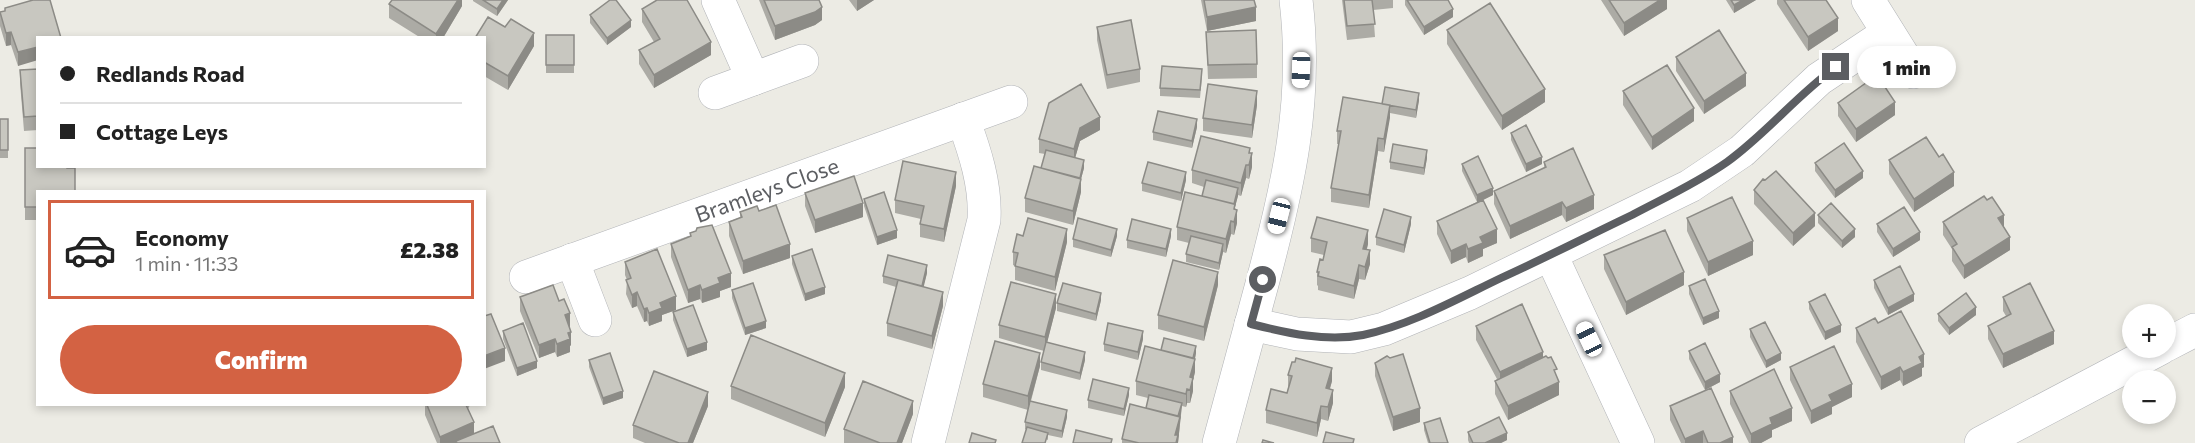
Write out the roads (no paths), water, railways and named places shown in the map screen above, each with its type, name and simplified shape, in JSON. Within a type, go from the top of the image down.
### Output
[{"type":"street","points":[[718,0],[753,79]]},
{"type":"street","points":[[1219,443],[1285,195],[1298,114],[1301,70],[1296,0]]},
{"type":"street","points":[[1868,0],[1913,72]]},
{"type":"street","points":[[1251,324],[1288,333],[1319,337],[1364,335],[1412,319],[1551,255],[1690,186],[1742,151],[1810,86],[1888,33]]},
{"type":"street","points":[[715,93],[802,61]]},
{"type":"street","name":"Bramleys Close","points":[[526,277],[1011,102]]},
{"type":"street","points":[[928,443],[984,220],[985,204],[980,170],[963,119]]},
{"type":"street","points":[[1551,255],[1638,443]]},
{"type":"street","points":[[572,260],[595,320]]},
{"type":"street","points":[[2176,340],[2195,330]]},
{"type":"street","points":[[1981,443],[2142,358]]}]
